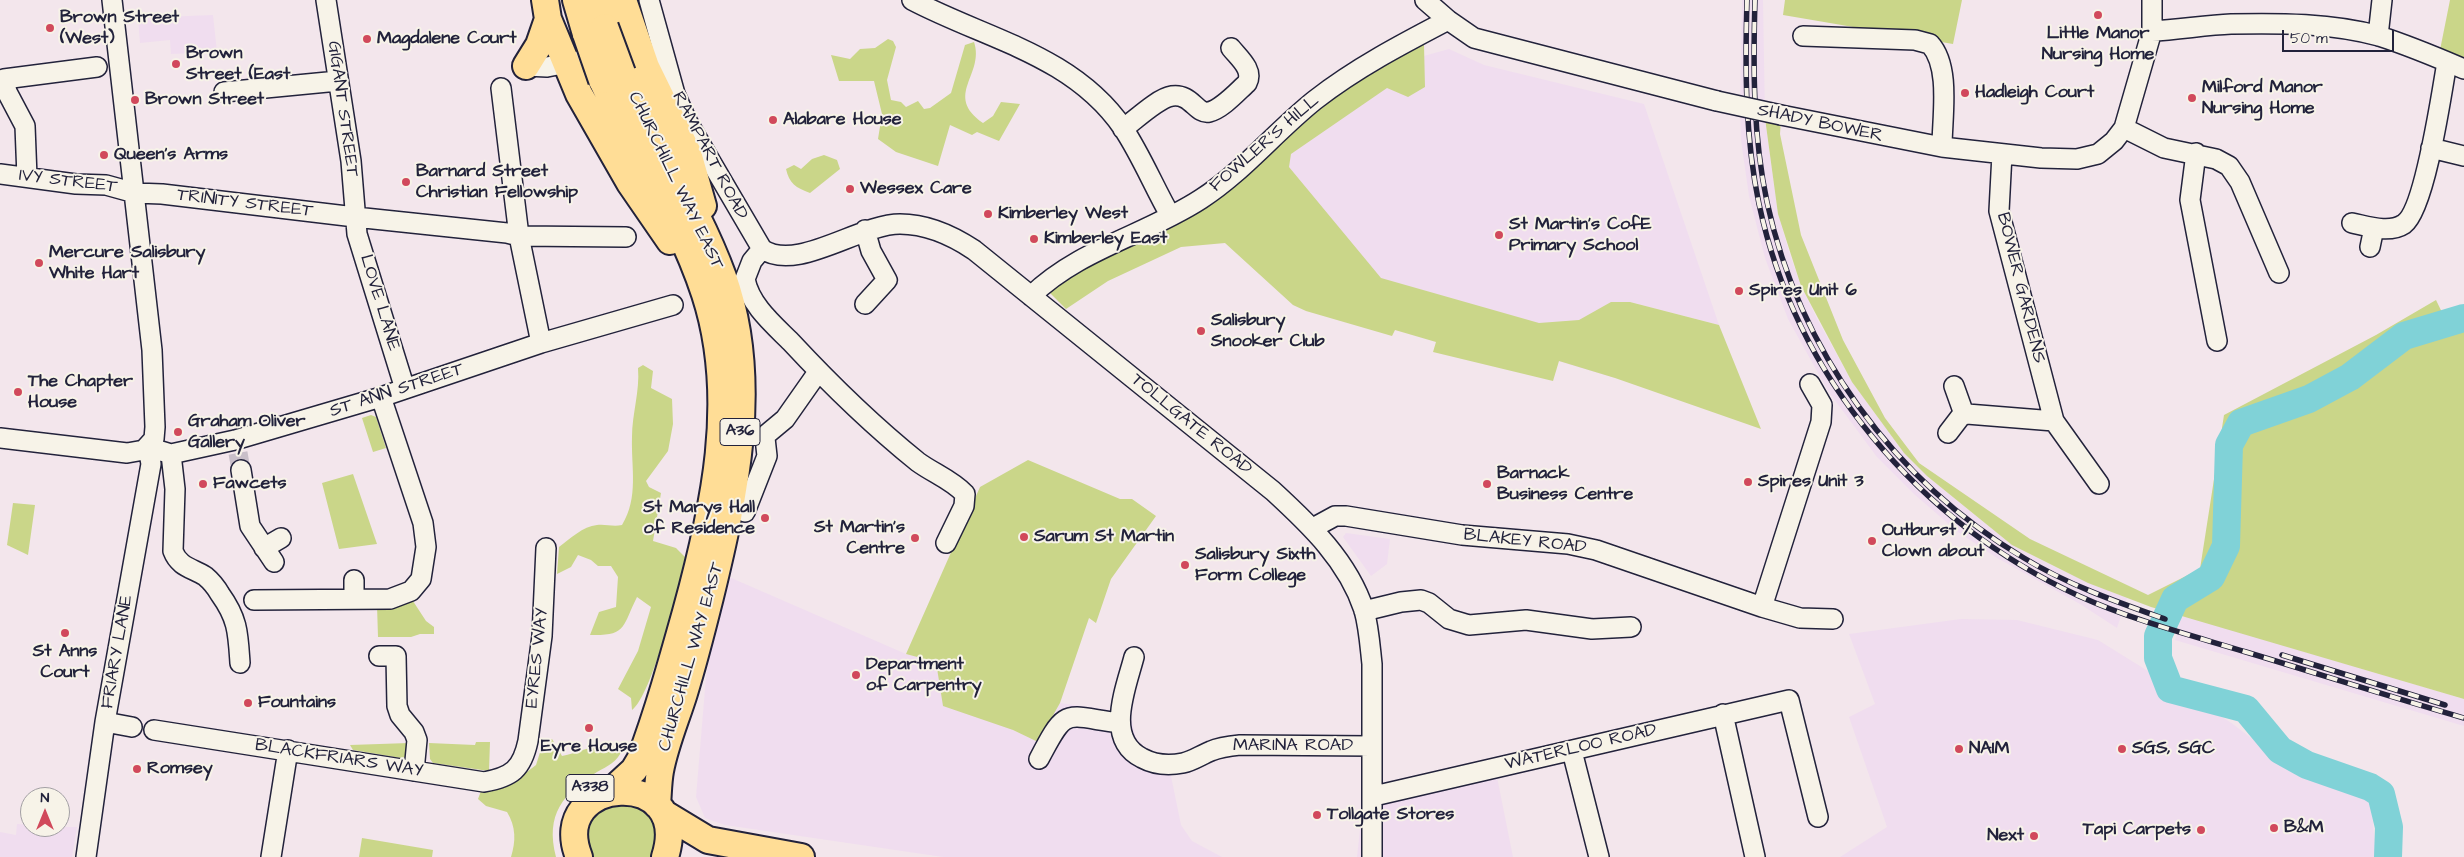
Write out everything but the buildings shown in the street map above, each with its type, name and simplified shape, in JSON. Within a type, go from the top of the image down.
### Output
[{"type":"highway","name":"CHURCHILL WAY EAST","points":[[576,0],[596,31],[612,76],[698,277],[710,314],[718,355],[722,392],[720,440],[706,530],[695,578],[648,737],[634,770],[610,792]]},
{"type":"highway","name":"CHURCHILL WAY EAST","points":[[596,31],[597,0]]},
{"type":"highway","points":[[622,0],[655,88],[688,154],[705,213],[714,257]]},
{"type":"highway","points":[[546,10],[565,64],[579,94],[630,183],[666,237],[698,277]]},
{"type":"highway","points":[[526,66],[539,45],[546,10]]},
{"type":"highway","name":"CHURCHILL WAY EAST","points":[[612,76],[714,257],[727,292],[738,350],[741,406],[737,468],[727,524],[706,615],[660,770],[661,809]]},
{"type":"highway","name":"A338","points":[[569,857],[565,838],[566,821],[575,801],[629,762],[648,737]]},
{"type":"highway","points":[[610,792],[634,792],[708,840],[801,857]]},
{"type":"highway","name":"A36","points":[[579,857],[575,837],[580,816],[590,803],[610,792]]},
{"type":"highway","name":"A36","points":[[661,809],[668,834],[665,857]]},
{"type":"highway","points":[[697,857],[722,854],[748,857]]},
{"type":"street","points":[[0,438],[127,453],[140,452],[148,447],[154,439],[156,396],[135,193],[112,0]]},
{"type":"street","name":"GIGANT STREET","points":[[326,0],[351,161],[355,217]]},
{"type":"street","name":"RAMPART ROAD","points":[[649,0],[675,94],[683,112],[751,234],[762,250]]},
{"type":"street","points":[[912,0],[1036,55],[1063,70],[1094,94],[1123,128],[1170,215]]},
{"type":"street","name":"SHADY BOWER","points":[[1425,0],[1448,20],[1474,38],[1717,101],[1877,136],[1942,147],[2002,154],[2078,159],[2098,154],[2114,141],[2124,128],[2152,31],[2152,0]]},
{"type":"street","points":[[2378,36],[2382,0]]},
{"type":"street","name":"FOWLER'S HILL","points":[[1031,296],[1061,271],[1200,200],[1225,182],[1267,141],[1315,99],[1354,72],[1448,20]]},
{"type":"street","points":[[2152,31],[2187,30],[2229,24],[2285,24],[2336,29],[2378,36],[2456,65],[2415,209],[2404,224],[2392,228],[2374,228],[2352,223]]},
{"type":"street","points":[[1803,36],[1915,40],[1930,44],[1941,60],[1943,76],[1942,147]]},
{"type":"street","points":[[526,66],[547,67],[565,64],[638,46]]},
{"type":"street","points":[[1123,128],[1170,96],[1190,99],[1200,111],[1207,113],[1214,110],[1247,83],[1250,78],[1249,71],[1231,48]]},
{"type":"street","points":[[27,177],[23,121],[7,92],[4,78],[97,68]]},
{"type":"street","points":[[224,92],[338,81]]},
{"type":"street","points":[[501,88],[519,236],[541,343]]},
{"type":"street","points":[[2124,128],[2164,148],[2216,159],[2229,166],[2240,182],[2279,273]]},
{"type":"street","points":[[2431,148],[2464,156]]},
{"type":"street","name":"BOWER GARDENS","points":[[2002,154],[1999,210],[2054,421],[2099,484]]},
{"type":"street","points":[[2196,154],[2190,200],[2217,341]]},
{"type":"street","name":"IVY STREET","points":[[0,174],[106,185],[135,193]]},
{"type":"street","name":"TRINITY STREET","points":[[135,193],[162,194],[507,233],[519,236],[626,237]]},
{"type":"street","name":"LOVE LANE","points":[[355,217],[357,234],[405,389]]},
{"type":"street","name":"TOLLGATE ROAD","points":[[762,250],[778,257],[792,256],[865,230],[902,224],[956,238],[974,250],[1273,491],[1313,528],[1346,574],[1364,611],[1369,633],[1372,664],[1374,796],[1372,857]]},
{"type":"street","points":[[2370,247],[2374,228]]},
{"type":"street","points":[[865,230],[871,251],[887,280],[865,304]]},
{"type":"street","points":[[762,250],[746,271],[747,288],[765,315],[818,372],[892,441],[964,494],[964,506],[946,543]]},
{"type":"street","name":"ST ANN STREET","points":[[148,447],[171,454],[238,454],[381,397],[541,343],[673,305]]},
{"type":"street","points":[[745,512],[767,456],[766,434],[785,419],[818,372]]},
{"type":"street","points":[[1762,607],[1822,422],[1822,405],[1810,384]]},
{"type":"street","points":[[1954,386],[1964,414]]},
{"type":"street","points":[[171,454],[175,489],[173,551],[176,559],[183,565],[243,601],[390,599],[411,591],[421,578],[425,563],[426,536],[381,397]]},
{"type":"street","points":[[1964,414],[2054,421]]},
{"type":"street","points":[[1948,433],[1964,414]]},
{"type":"street","name":"FRIARY LANE","points":[[86,857],[105,722],[152,464],[148,447]]},
{"type":"street","points":[[238,454],[250,526],[269,555],[281,538]]},
{"type":"street","name":"BLAKEY ROAD","points":[[1313,528],[1335,516],[1346,516],[1462,535],[1568,544],[1596,550],[1762,607],[1800,618],[1833,618]]},
{"type":"street","name":"EYRES WAY","points":[[519,767],[525,755],[528,742],[542,636],[546,548]]},
{"type":"street","points":[[354,580],[354,599]]},
{"type":"street","points":[[1364,611],[1401,602],[1421,600],[1429,603],[1449,619],[1469,625],[1526,620],[1592,629],[1631,627]]},
{"type":"street","points":[[240,662],[238,631],[235,618],[243,601]]},
{"type":"street","points":[[379,656],[396,656],[397,706],[417,740],[414,771]]},
{"type":"street","name":"MARINA ROAD","points":[[1134,658],[1122,702],[1120,723],[1122,735],[1128,747],[1137,756],[1150,762],[1165,765],[1198,758],[1223,747],[1259,744],[1372,746]]},
{"type":"street","name":"WATERLOO ROAD","points":[[1374,796],[1789,700],[1818,817]]},
{"type":"street","points":[[1723,714],[1755,857]]},
{"type":"street","points":[[1039,759],[1056,725],[1064,720],[1080,717],[1120,723]]},
{"type":"street","points":[[105,722],[132,727]]},
{"type":"street","name":"BLACKFRIARS WAY","points":[[154,730],[484,782],[507,776],[519,767]]},
{"type":"street","points":[[271,857],[288,750]]},
{"type":"street","points":[[1572,751],[1599,857]]},
{"type":"shaded area","points":[[1742,0],[1763,0],[1765,118],[1778,213],[1789,252],[1801,286],[1852,382],[1904,453],[1927,476],[2012,545],[2061,570],[2127,598],[2117,628],[2080,604],[1997,558],[1958,532],[1915,495],[1877,457],[1828,391],[1788,319],[1765,258],[1749,196],[1741,140]]},
{"type":"shaded area","points":[[213,15],[217,52],[171,54],[170,40],[140,43],[138,18]]},
{"type":"shaded area","name":"St Martin's CofE Primary School","points":[[1449,49],[1484,65],[1644,104],[1719,325],[1630,302],[1615,378],[1366,304],[1258,168],[1366,72]]},
{"type":"shaded area","points":[[1346,533],[1390,539],[1387,564],[1371,576],[1343,537]]},
{"type":"shaded area","points":[[729,577],[906,654],[936,661],[1013,730],[1038,742],[1060,703],[1130,713],[1136,738],[1171,776],[1181,825],[1192,841],[1222,857],[943,857],[725,825],[705,818],[696,797],[706,677],[711,645]]},
{"type":"shaded area","points":[[2185,616],[2464,699],[2464,726],[2175,640],[2181,618]]},
{"type":"shaded area","points":[[1961,619],[2017,620],[2098,640],[2230,722],[2299,774],[2371,800],[2376,857],[1840,857],[1887,827],[1849,717],[1875,704],[1849,634]]},
{"type":"shaded area","points":[[1497,777],[1513,857],[1357,857],[1363,802]]},
{"type":"shaded area","points":[[17,824],[20,824],[20,837],[70,837],[70,827],[77,827],[72,857],[0,857],[0,832],[16,835]]},
{"type":"green space","points":[[1785,0],[1962,0],[1953,44],[1783,15]]},
{"type":"green space","points":[[2450,0],[2464,0],[2464,60],[2440,50]]},
{"type":"green space","points":[[888,39],[893,41],[896,47],[887,80],[891,100],[901,102],[906,107],[918,101],[924,109],[930,108],[951,93],[965,45],[974,42],[976,54],[965,94],[966,103],[972,113],[983,123],[993,116],[1001,102],[1020,104],[999,141],[977,132],[972,135],[950,125],[938,166],[896,152],[878,139],[882,114],[874,81],[839,81],[831,55],[850,59],[860,49],[875,48]]},
{"type":"green space","points":[[1416,43],[1424,45],[1425,87],[1408,97],[1387,88],[1291,154],[1289,167],[1381,278],[1539,323],[1579,320],[1611,302],[1630,302],[1719,325],[1761,429],[1615,378],[1559,361],[1553,381],[1433,352],[1436,342],[1395,330],[1392,336],[1306,311],[1293,305],[1225,243],[1181,247],[1108,281],[1066,309],[1048,291],[1053,282],[1203,203],[1318,102]]},
{"type":"green space","points":[[1765,118],[1781,120],[1780,134],[1801,235],[1843,340],[1885,418],[1919,463],[2030,539],[2148,595],[2200,569],[2224,415],[2376,335],[2436,300],[2451,331],[2464,326],[2464,699],[2151,607],[2088,583],[2012,545],[1927,476],[1904,453],[1852,382],[1801,286],[1778,214]]},
{"type":"green space","points":[[824,155],[837,160],[840,169],[810,193],[797,187],[791,181],[786,169],[794,165],[801,169],[812,159]]},
{"type":"green space","points":[[643,365],[653,371],[651,388],[672,399],[673,424],[668,451],[646,481],[649,487],[661,493],[653,541],[676,548],[685,557],[671,614],[656,663],[640,701],[632,710],[631,698],[618,689],[638,651],[651,607],[637,597],[622,628],[611,634],[590,635],[599,612],[616,607],[618,577],[611,566],[598,566],[591,560],[578,555],[571,567],[557,574],[559,547],[577,533],[592,526],[622,525],[627,514],[631,504],[633,482],[632,428],[638,385],[638,368]]},
{"type":"green space","points":[[371,415],[376,417],[386,448],[373,452],[362,418]]},
{"type":"green space","points":[[1028,460],[1120,499],[1132,499],[1156,516],[1111,579],[1096,623],[1089,618],[1060,703],[1038,742],[1013,730],[943,706],[936,662],[906,654],[980,487]]},
{"type":"green space","points":[[353,474],[377,544],[339,549],[322,483]]},
{"type":"green space","points":[[13,503],[35,505],[28,555],[7,545]]},
{"type":"green space","points":[[411,598],[426,621],[434,627],[434,634],[420,634],[411,637],[378,637],[377,605]]},
{"type":"green space","points":[[552,739],[562,756],[599,746],[614,747],[622,750],[618,758],[585,780],[566,797],[555,817],[553,829],[556,857],[511,857],[514,834],[507,812],[486,806],[478,799],[481,791],[515,781],[536,765],[543,743]]},
{"type":"green space","points":[[476,742],[490,742],[489,771],[433,763],[430,759],[429,743],[475,745]]},
{"type":"green space","points":[[409,743],[406,757],[401,758],[353,750],[350,745]]},
{"type":"green space","points":[[613,797],[655,812],[658,857],[587,857],[582,829]]},
{"type":"green space","points":[[362,838],[433,850],[432,857],[359,857]]},
{"type":"waterway","points":[[2388,857],[2389,827],[2381,794],[2370,787],[2307,765],[2280,750],[2246,709],[2170,689],[2158,658],[2158,636],[2175,599],[2211,577],[2226,546],[2229,445],[2241,423],[2309,399],[2350,377],[2404,336],[2464,318]]},
{"type":"tunnel","points":[[238,453],[241,470]]},
{"type":"railway","points":[[1747,0],[1746,77],[1751,153],[1759,204],[1777,268],[1802,328],[1834,385],[1873,438],[1917,485],[1967,528],[2021,565],[2099,605],[2161,627],[2464,718]]},
{"type":"railway","points":[[1755,0],[1755,102],[1759,152],[1767,202],[1782,257],[1802,309],[1828,359],[1859,407],[1894,451],[1934,491],[1977,527],[2024,558],[2058,577],[2165,619]]},
{"type":"railway","points":[[2282,655],[2445,705]]},
{"type":"place","name":"Little Manor Nursing Home","points":[[2098,15]]},
{"type":"place","name":"Brown Street (West)","points":[[50,28]]},
{"type":"place","name":"Magdalene Court","points":[[367,39]]},
{"type":"place","name":"Brown Street (East","points":[[176,64]]},
{"type":"place","name":"Hadleigh Court","points":[[1965,93]]},
{"type":"place","name":"Milford Manor Nursing Home","points":[[2192,98]]},
{"type":"place","name":"Brown Street","points":[[135,100]]},
{"type":"place","name":"Alabare House","points":[[773,120]]},
{"type":"place","name":"Queen’s Arms","points":[[104,155]]},
{"type":"place","name":"Barnard Street Christian Fellowship","points":[[406,182]]},
{"type":"place","name":"Wessex Care","points":[[850,189]]},
{"type":"place","name":"Kimberley West","points":[[988,214]]},
{"type":"place","name":"St Martin's CofE Primary School","points":[[1499,235]]},
{"type":"place","name":"Kimberley East","points":[[1034,239]]},
{"type":"place","name":"Mercure Salisbury White Hart","points":[[39,263]]},
{"type":"place","name":"Spires Unit 6","points":[[1739,291]]},
{"type":"place","name":"Salisbury Snooker Club","points":[[1201,331]]},
{"type":"place","name":"The Chapter House","points":[[18,392]]},
{"type":"place","name":"Graham Oliver Gallery","points":[[178,432]]},
{"type":"place","name":"Spires Unit 3","points":[[1748,482]]},
{"type":"place","name":"Fawcets","points":[[203,484]]},
{"type":"place","name":"Barnack Business Centre","points":[[1487,484]]},
{"type":"place","name":"St Marys Hall of Residence","points":[[765,518]]},
{"type":"place","name":"Sarum St Martin","points":[[1024,537]]},
{"type":"place","name":"St Martin's Centre","points":[[915,538]]},
{"type":"place","name":"Outburst / Clown about","points":[[1872,541]]},
{"type":"place","name":"Salisbury Sixth Form College","points":[[1185,565]]},
{"type":"place","name":"St Anns Court","points":[[65,633]]},
{"type":"place","name":"Department of Carpentry","points":[[856,675]]},
{"type":"place","name":"Fountains","points":[[248,703]]},
{"type":"place","name":"Eyre House","points":[[589,728]]},
{"type":"place","name":"NAIM","points":[[1959,749]]},
{"type":"place","name":"SGS, SGC","points":[[2122,749]]},
{"type":"place","name":"Romsey","points":[[137,769]]},
{"type":"place","name":"Tollgate Stores","points":[[1317,815]]},
{"type":"place","name":"B&M","points":[[2274,828]]},
{"type":"place","name":"Tapi Carpets","points":[[2201,830]]},
{"type":"place","name":"Next","points":[[2034,836]]}]
